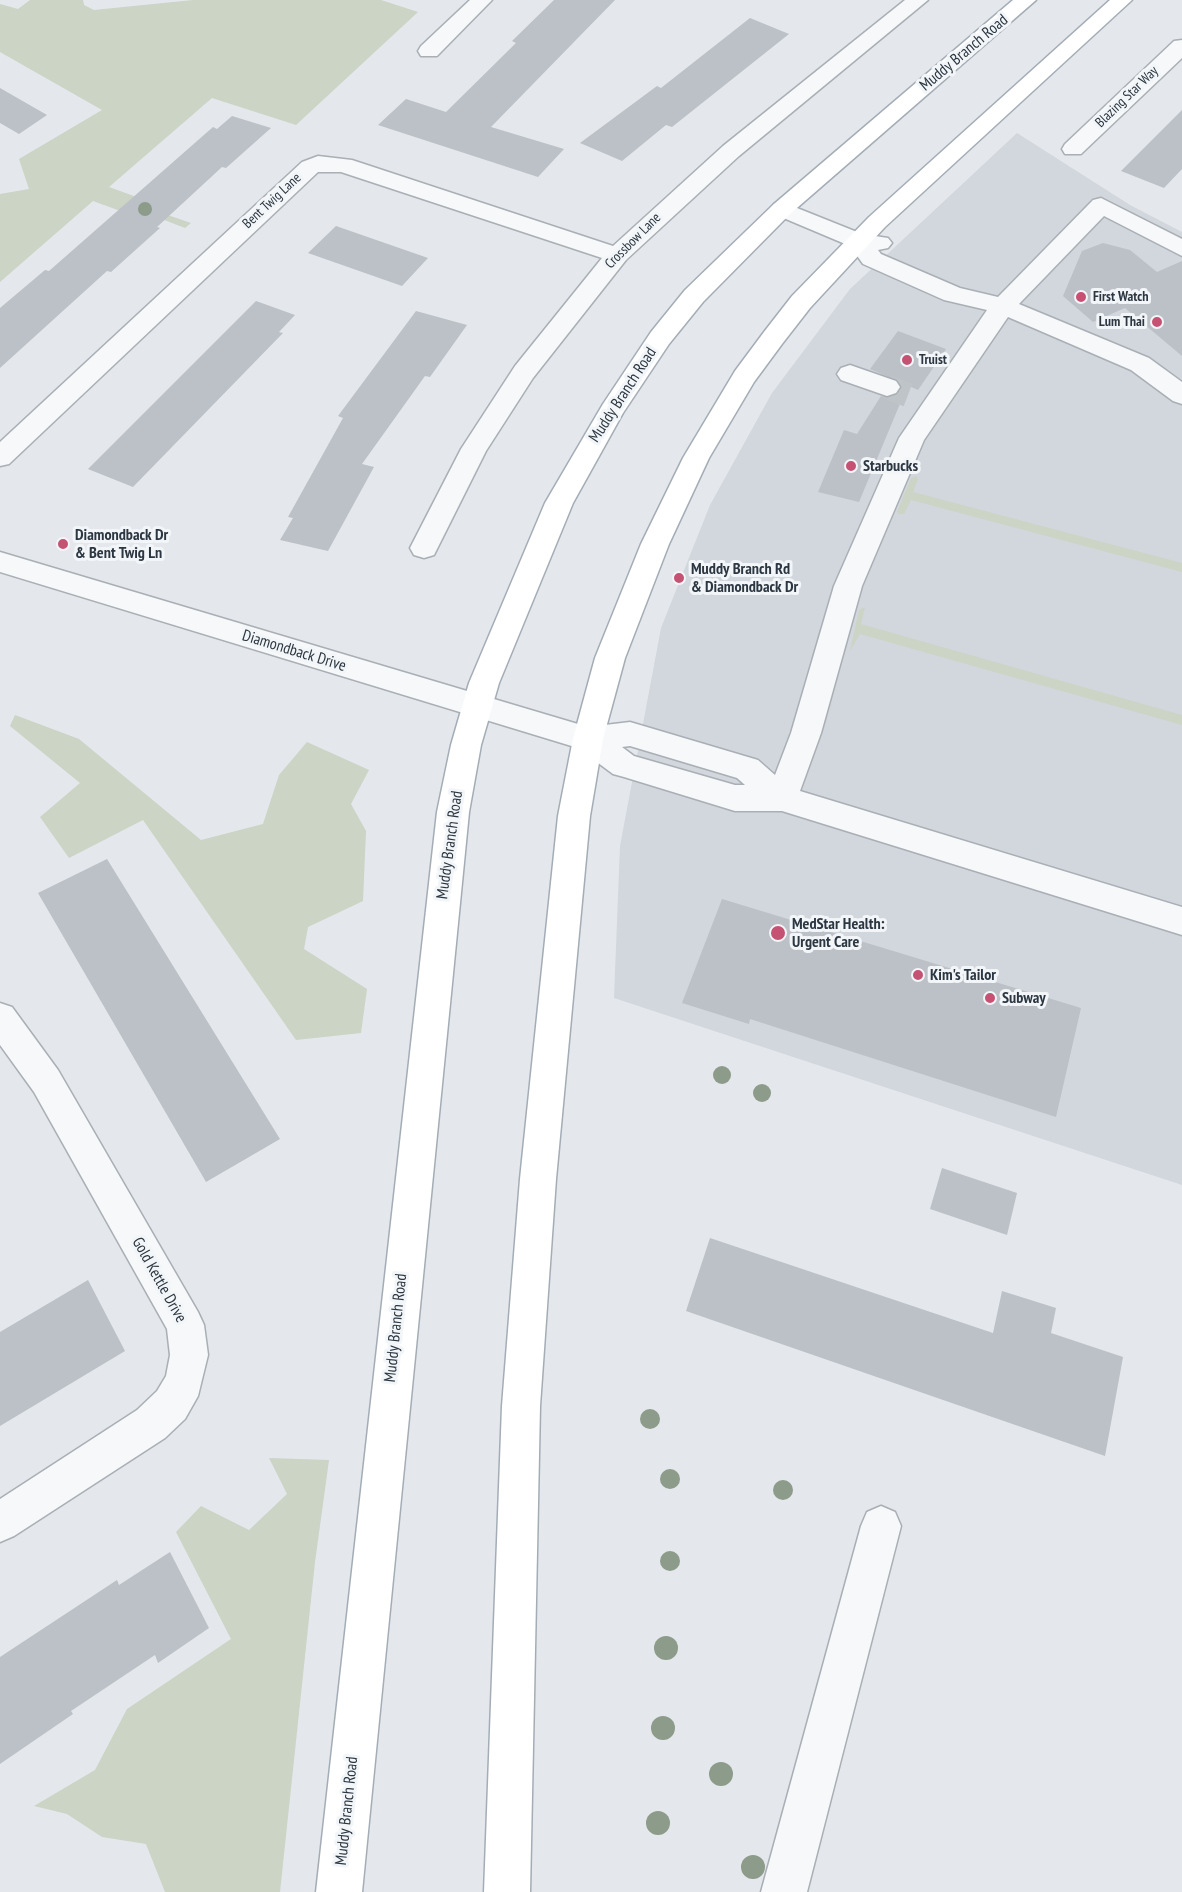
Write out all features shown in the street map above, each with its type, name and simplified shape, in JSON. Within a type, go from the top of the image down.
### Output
[{"type":"main road","name":"Muddy Branch Road","points":[[339,1892],[449,846],[466,745],[477,706],[559,502],[612,410],[660,338],[694,296],[782,209],[1026,0]]},
{"type":"main road","points":[[507,1892],[521,1406],[538,1179],[565,887],[578,787],[588,739],[610,658],[656,544],[696,458],[744,377],[772,338],[801,302],[858,241],[1122,0]]},
{"type":"street","points":[[429,51],[482,0]]},
{"type":"street","name":"Crossbow Lane","points":[[424,548],[474,449],[524,372],[617,255],[731,151],[918,0]]},
{"type":"street","name":"Blazing Star Way","points":[[1073,149],[1182,46]]},
{"type":"street","name":"Bent Twig Lane","points":[[0,457],[293,182],[310,167],[318,164],[339,164],[617,255]]},
{"type":"street","points":[[782,798],[806,733],[848,586],[912,438],[1003,306],[1101,205],[1182,249]]},
{"type":"street","points":[[782,209],[858,241],[872,259],[953,294],[1003,306],[1140,364],[1182,395]]},
{"type":"street","points":[[850,374],[935,405]]},
{"type":"street","name":"Diamondback Drive","points":[[0,562],[588,739],[624,765],[735,798],[782,798],[1182,921]]},
{"type":"street","name":"Gold Kettle Drive","points":[[0,1018],[46,1080],[185,1325],[189,1355],[184,1382],[175,1398],[151,1424],[0,1522]]},
{"type":"street","points":[[784,1892],[882,1526]]},
{"type":"shaded area","points":[[1017,133],[1130,205],[1182,232],[1182,1185],[614,998],[620,846],[661,628],[710,505],[772,393],[850,289]]},
{"type":"green space","points":[[30,0],[83,0],[84,5],[94,10],[193,0],[381,0],[418,12],[296,125],[212,98],[109,187],[164,207],[159,212],[191,223],[185,228],[154,216],[148,221],[93,201],[0,282],[0,194],[29,189],[19,159],[102,110],[0,52],[0,4],[18,9]]},
{"type":"green space","points":[[916,476],[918,479],[913,492],[1182,563],[1182,572],[911,500],[904,514],[899,514],[897,512],[911,478]]},
{"type":"green space","points":[[865,607],[861,624],[1182,715],[1182,725],[860,634],[850,651],[859,610]]},
{"type":"green space","points":[[15,715],[79,739],[201,840],[263,824],[279,775],[307,742],[369,770],[351,804],[366,831],[363,901],[308,927],[304,949],[367,989],[361,1033],[296,1040],[143,820],[69,858],[40,817],[80,783],[10,726]]},
{"type":"green space","points":[[269,1458],[329,1460],[315,1562],[280,1892],[165,1892],[146,1844],[102,1837],[67,1814],[34,1806],[95,1770],[127,1709],[231,1639],[176,1532],[201,1506],[249,1530],[287,1494]]},
{"type":"building","points":[[554,0],[615,0],[491,127],[564,149],[538,177],[378,125],[406,99],[446,112],[516,43],[512,41]]},
{"type":"building","points":[[750,18],[789,34],[672,127],[666,125],[622,161],[580,143],[657,86],[661,88]]},
{"type":"building","points":[[0,88],[47,115],[19,134],[0,123]]},
{"type":"building","points":[[1182,110],[1182,169],[1164,188],[1121,171]]},
{"type":"building","points":[[232,116],[271,128],[226,168],[222,167],[157,227],[160,228],[111,272],[107,271],[0,368],[0,308],[45,270],[49,271],[213,127],[217,129]]},
{"type":"building","points":[[336,226],[428,258],[402,286],[308,253]]},
{"type":"building","points":[[1103,243],[1130,250],[1157,272],[1182,261],[1182,356],[1125,308],[1093,322],[1063,296],[1082,251]]},
{"type":"building","points":[[256,301],[295,315],[279,332],[283,333],[133,487],[88,469]]},
{"type":"building","points":[[416,311],[467,325],[430,377],[425,376],[362,464],[374,467],[328,551],[280,540],[293,518],[288,517],[343,418],[338,416]]},
{"type":"building","name":"Truist","points":[[898,331],[946,349],[918,390],[870,369]]},
{"type":"building","name":"Starbucks","points":[[900,383],[907,387],[859,502],[818,492],[844,430],[857,434],[881,396],[888,398],[897,395],[902,388]]},
{"type":"building","points":[[107,859],[280,1139],[206,1182],[38,893]]},
{"type":"building","points":[[722,899],[1081,1008],[1056,1117],[750,1019],[749,1024],[682,1003]]},
{"type":"building","points":[[942,1168],[1017,1193],[1007,1235],[930,1209]]},
{"type":"building","points":[[710,1238],[993,1333],[1002,1291],[1056,1308],[1051,1333],[1123,1357],[1105,1456],[686,1311]]},
{"type":"building","points":[[88,1280],[125,1351],[0,1426],[0,1332]]},
{"type":"building","points":[[170,1552],[209,1628],[158,1663],[155,1655],[71,1711],[73,1714],[0,1764],[0,1657],[117,1580],[119,1585]]},
{"type":"tunnel","points":[[887,387],[908,395]]},
{"type":"place","name":"First Watch","points":[[1081,297]]},
{"type":"place","name":"Lum Thai","points":[[1157,322]]},
{"type":"place","name":"Truist","points":[[907,360]]},
{"type":"place","name":"Starbucks","points":[[851,466]]},
{"type":"place","name":"Diamondback Dr & Bent Twig Ln","points":[[63,544]]},
{"type":"place","name":"Muddy Branch Rd & Diamondback Dr","points":[[679,578]]},
{"type":"place","name":"MedStar Health: Urgent Care","points":[[778,933]]},
{"type":"place","name":"Kim's Tailor","points":[[918,975]]},
{"type":"place","name":"Subway","points":[[990,998]]}]
